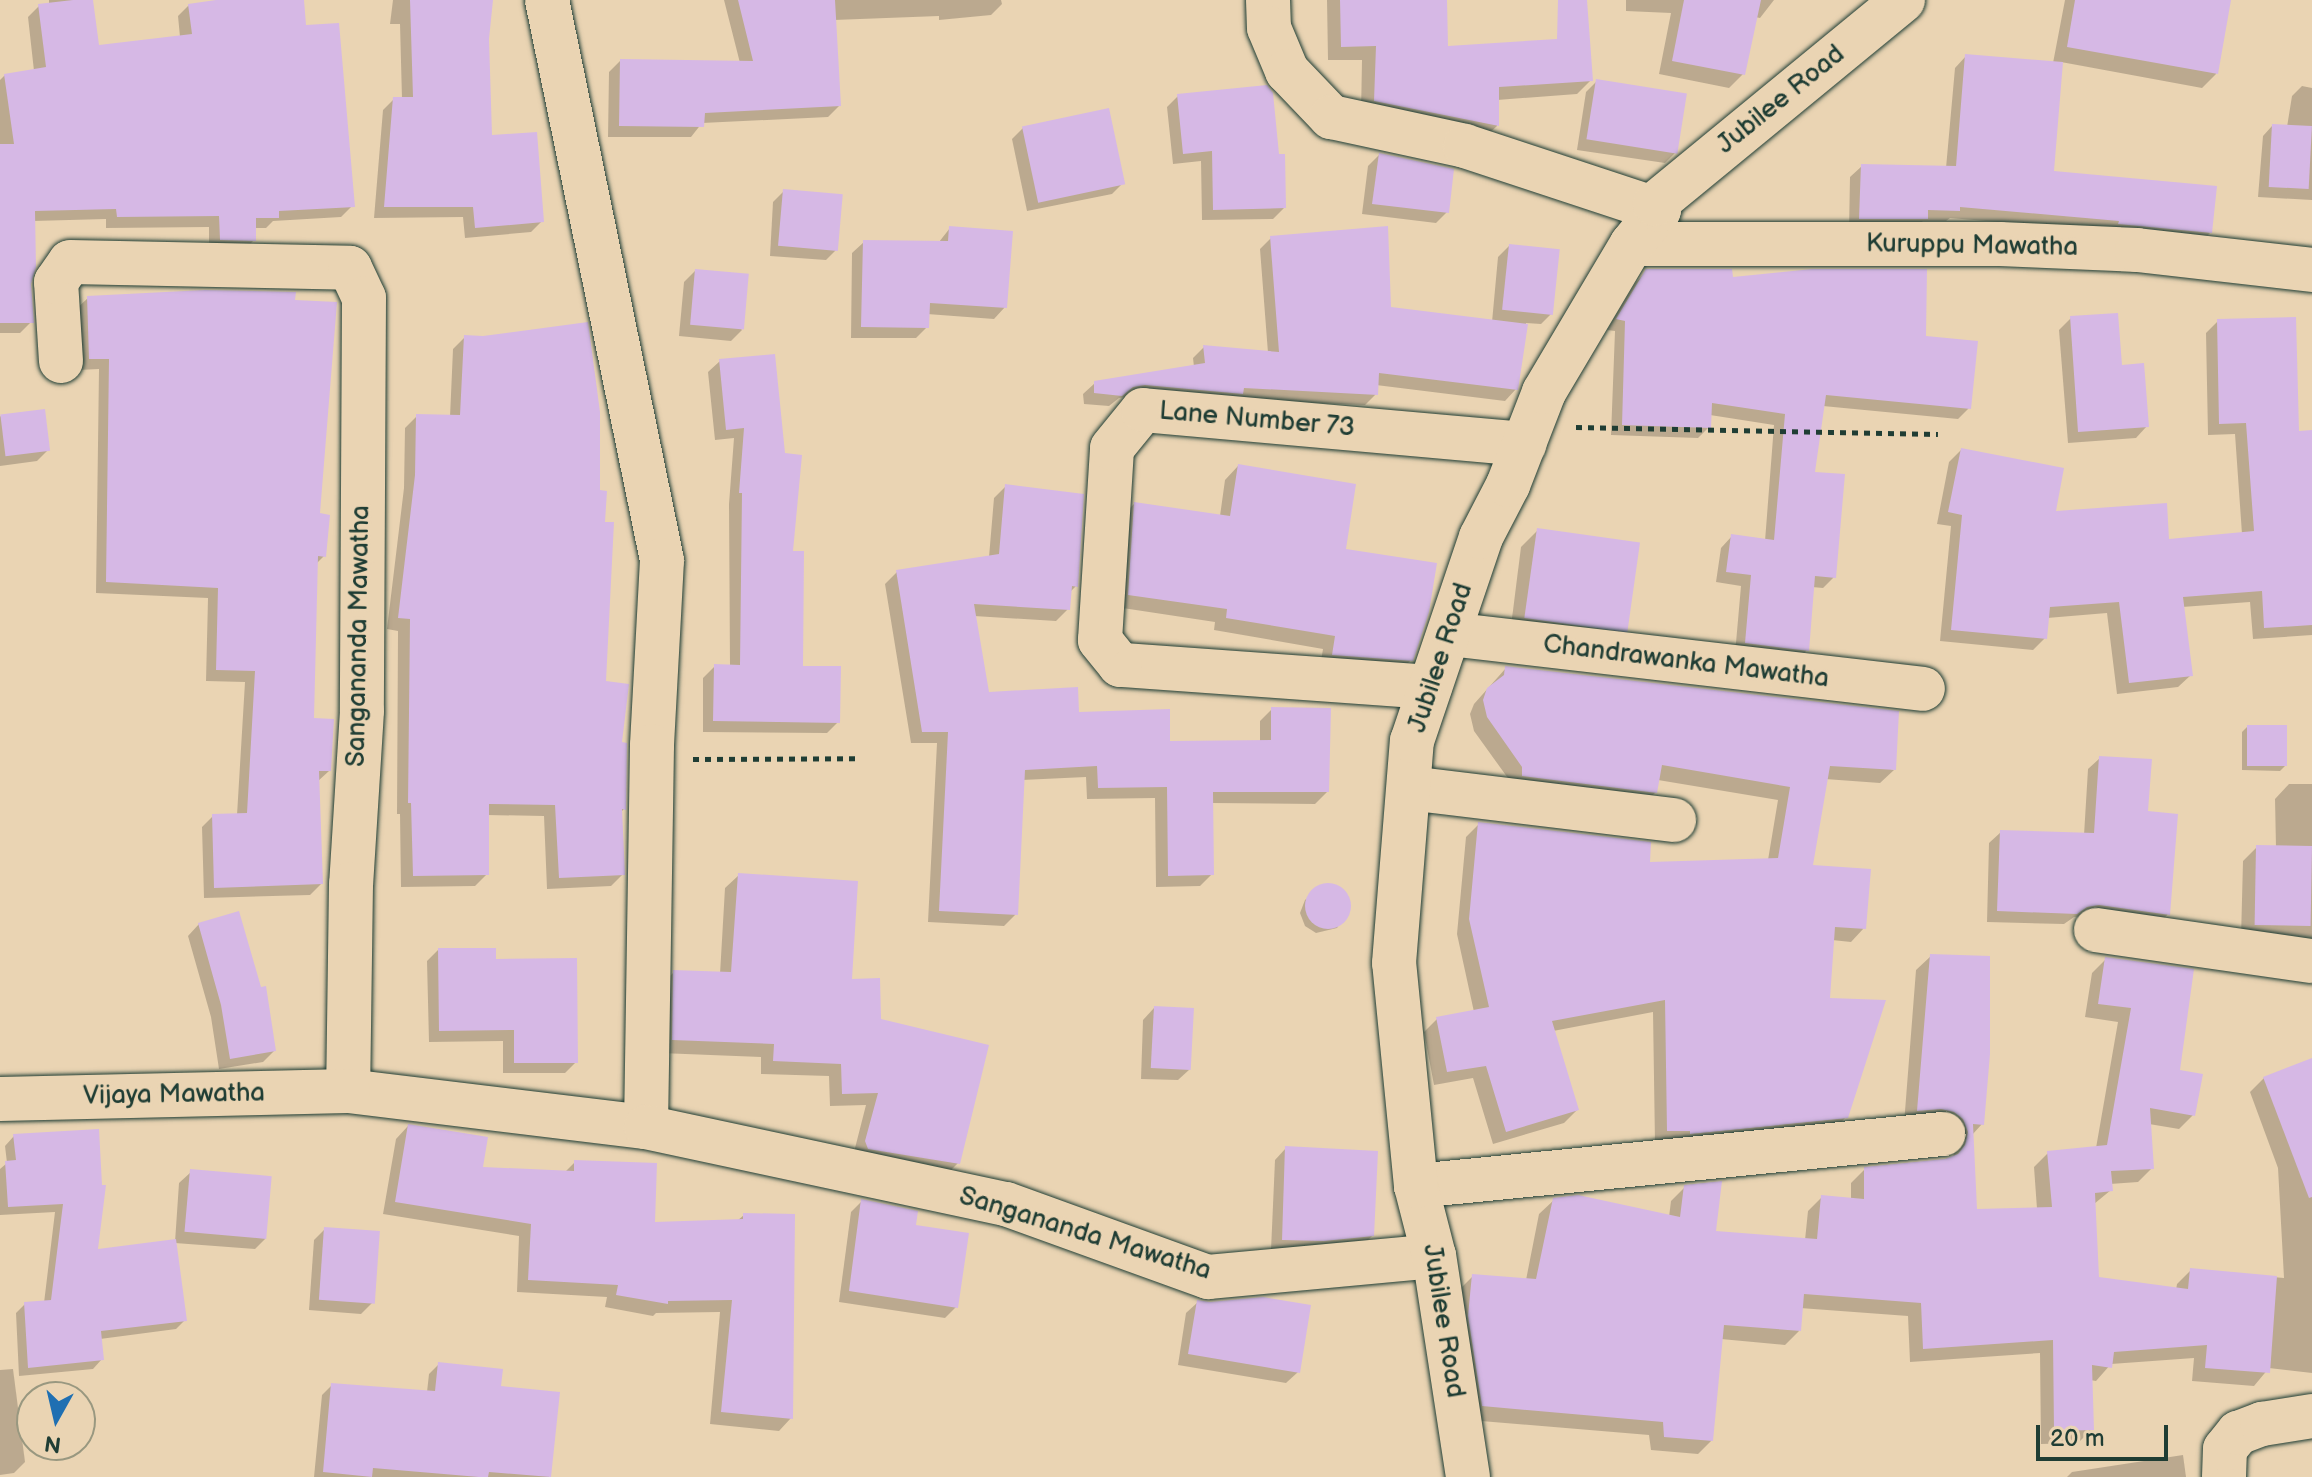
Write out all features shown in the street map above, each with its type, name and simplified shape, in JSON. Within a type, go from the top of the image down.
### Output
[{"type":"street","points":[[547,0],[662,560],[652,759],[646,1127]]},
{"type":"street","points":[[1268,0],[1269,28],[1287,71],[1331,117],[1465,146],[1659,210]]},
{"type":"street","name":"Jubilee Road","points":[[1468,1477],[1434,1256],[1416,1186],[1394,963],[1412,741],[1481,537],[1508,485],[1544,392],[1632,244],[1659,210],[1655,204],[1903,0]]},
{"type":"street","name":"Kuruppu Mawatha","points":[[1632,244],[2000,244],[2137,250],[2312,270]]},
{"type":"street","name":"Sangananda Mawatha","points":[[61,361],[56,282],[70,262],[350,268],[364,298],[362,711],[351,884],[348,1091],[646,1127],[1006,1204],[1208,1277],[1434,1256]]},
{"type":"street","name":"Lane Number 73","points":[[1430,687],[1120,665],[1100,640],[1112,448],[1143,410],[1528,436]]},
{"type":"street","name":"Chandrawanka Mawatha","points":[[1449,634],[1923,689]]},
{"type":"street","points":[[1409,788],[1674,820]]},
{"type":"street","points":[[2096,930],[2312,961]]},
{"type":"street","name":"Vijaya Mawatha","points":[[0,1099],[348,1091]]},
{"type":"street","points":[[1416,1186],[1943,1134]]},
{"type":"street","points":[[2224,1477],[2225,1449],[2238,1433],[2262,1424],[2312,1416]]},
{"type":"path","points":[[1528,436],[1938,434]]},
{"type":"path","points":[[652,759],[857,758]]},
{"type":"building","points":[[93,0],[99,45],[192,34],[188,4],[216,0],[304,0],[306,25],[339,23],[355,207],[279,211],[279,218],[256,218],[256,241],[220,240],[219,216],[117,217],[116,209],[35,211],[36,267],[31,284],[34,323],[0,323],[0,144],[14,144],[4,74],[46,67],[38,4]]},
{"type":"building","points":[[410,0],[493,0],[489,39],[492,135],[537,132],[544,222],[475,228],[473,207],[384,207],[393,97],[413,97]]},
{"type":"building","points":[[738,0],[835,0],[841,106],[705,113],[704,127],[619,126],[620,59],[753,61]]},
{"type":"building","points":[[1340,0],[1447,0],[1448,46],[1557,39],[1558,0],[1587,0],[1593,81],[1499,87],[1499,126],[1374,101],[1376,46],[1341,47]]},
{"type":"building","points":[[1684,0],[1761,0],[1745,75],[1672,61]]},
{"type":"building","points":[[2075,0],[2231,0],[2218,74],[2067,47]]},
{"type":"building","points":[[1965,54],[2063,62],[2054,171],[2217,186],[2212,233],[1960,207],[1960,211],[1928,210],[1928,219],[1859,219],[1861,164],[1956,166]]},
{"type":"building","points":[[1596,79],[1687,93],[1677,154],[1586,139]]},
{"type":"building","points":[[1267,85],[1273,93],[1279,154],[1285,154],[1286,208],[1213,210],[1212,151],[1183,154],[1177,94]]},
{"type":"building","points":[[1109,108],[1125,184],[1038,203],[1022,127]]},
{"type":"building","points":[[2272,124],[2312,126],[2309,189],[2269,187]]},
{"type":"building","points":[[1379,153],[1454,169],[1449,213],[1372,204]]},
{"type":"building","points":[[783,189],[843,194],[838,251],[778,246]]},
{"type":"building","points":[[949,226],[1013,231],[1007,308],[930,303],[929,328],[861,327],[863,240],[948,241]]},
{"type":"building","points":[[1388,226],[1391,307],[1528,324],[1518,390],[1379,373],[1378,395],[1244,388],[1243,394],[1145,385],[1133,387],[1122,396],[1094,393],[1094,381],[1205,363],[1203,345],[1279,352],[1270,236]]},
{"type":"building","points":[[1509,244],[1560,249],[1553,315],[1502,310]]},
{"type":"building","points":[[695,269],[749,274],[744,329],[690,325]]},
{"type":"building","points":[[1646,269],[1732,269],[1733,277],[1812,269],[1927,269],[1926,336],[1978,341],[1971,409],[1826,395],[1815,472],[1845,474],[1836,578],[1815,576],[1809,651],[1745,643],[1751,575],[1726,572],[1731,534],[1774,540],[1785,414],[1712,403],[1711,428],[1622,425],[1625,321],[1616,319]]},
{"type":"building","points":[[205,290],[296,292],[295,300],[337,302],[320,513],[330,515],[326,557],[318,556],[314,718],[334,719],[331,771],[319,771],[323,884],[214,888],[212,814],[247,813],[255,671],[216,670],[218,588],[106,582],[109,359],[89,359],[87,296]]},
{"type":"building","points":[[2118,313],[2122,365],[2144,363],[2149,427],[2078,432],[2070,316]]},
{"type":"building","points":[[2296,317],[2299,431],[2312,430],[2312,625],[2264,628],[2262,591],[2183,597],[2193,676],[2129,683],[2119,602],[2050,607],[2047,639],[1951,630],[1962,515],[1948,512],[1961,448],[2064,468],[2056,511],[2167,503],[2169,539],[2254,531],[2246,423],[2219,424],[2217,319]]},
{"type":"building","points":[[588,322],[600,412],[600,490],[607,491],[605,522],[614,522],[606,681],[629,684],[622,742],[627,743],[626,810],[622,809],[625,875],[559,878],[555,805],[489,804],[489,875],[413,876],[411,803],[408,803],[410,619],[398,618],[415,475],[416,414],[460,415],[464,335],[483,336]]},
{"type":"building","points":[[775,354],[785,453],[802,455],[793,551],[804,551],[803,666],[841,666],[840,723],[713,721],[714,664],[740,665],[742,493],[739,493],[744,428],[726,430],[719,359]]},
{"type":"building","points":[[45,409],[50,451],[5,456],[0,414]]},
{"type":"building","points":[[1238,464],[1356,484],[1346,549],[1437,563],[1429,612],[1413,661],[1332,655],[1335,636],[1226,618],[1227,609],[1128,595],[1134,502],[1230,516]]},
{"type":"building","points":[[1005,484],[1084,494],[1078,587],[1072,586],[1070,610],[974,604],[989,692],[1078,687],[1079,712],[1170,709],[1170,741],[1271,740],[1271,707],[1331,708],[1329,792],[1213,792],[1214,875],[1168,876],[1167,787],[1098,788],[1097,766],[1025,770],[1018,915],[939,911],[948,732],[922,732],[896,570],[999,554]]},
{"type":"building","points":[[1537,528],[1640,542],[1627,633],[1524,618]]},
{"type":"building","points":[[1505,666],[1899,711],[1896,770],[1830,766],[1813,865],[1871,869],[1866,929],[1835,927],[1830,998],[1886,1000],[1848,1118],[1690,1134],[1690,1131],[1667,1131],[1665,1000],[1552,1021],[1579,1110],[1506,1132],[1486,1066],[1447,1072],[1436,1017],[1489,1007],[1469,919],[1478,822],[1651,842],[1650,862],[1778,858],[1790,787],[1662,765],[1657,793],[1522,776],[1522,767],[1487,717],[1483,700],[1487,688],[1504,675]]},
{"type":"building","points":[[2247,725],[2287,725],[2287,766],[2247,766]]},
{"type":"building","points":[[2099,756],[2152,759],[2148,811],[2178,814],[2170,915],[2099,905],[2087,907],[2077,914],[1997,911],[2000,830],[2094,833]]},
{"type":"building","points":[[2256,845],[2312,846],[2311,926],[2255,925]]},
{"type":"building","points":[[738,873],[858,881],[852,979],[880,978],[881,1019],[989,1045],[960,1164],[868,1149],[865,1141],[878,1093],[842,1094],[841,1064],[773,1061],[774,1044],[672,1040],[673,970],[731,972]]},
{"type":"building","points":[[1328,883],[1344,890],[1351,906],[1344,922],[1328,929],[1312,922],[1305,906],[1312,890]]},
{"type":"building","points":[[239,911],[261,987],[266,986],[276,1051],[230,1059],[221,1005],[198,923]]},
{"type":"building","points":[[438,948],[496,948],[496,959],[577,958],[578,1063],[514,1063],[514,1030],[439,1031]]},
{"type":"building","points":[[1930,954],[1990,956],[1990,1054],[1984,1125],[1973,1124],[1977,1209],[2052,1207],[2047,1151],[2107,1145],[2131,1008],[2098,1004],[2105,957],[2194,969],[2180,1070],[2203,1074],[2195,1116],[2150,1108],[2154,1169],[2111,1171],[2113,1191],[2095,1193],[2099,1277],[2188,1289],[2190,1268],[2277,1276],[2270,1373],[2205,1368],[2207,1345],[2114,1352],[2112,1368],[2092,1365],[2094,1430],[2054,1431],[2053,1340],[1923,1349],[1921,1303],[1804,1294],[1801,1331],[1724,1325],[1713,1441],[1664,1437],[1663,1422],[1482,1406],[1468,1316],[1472,1274],[1536,1279],[1553,1198],[1578,1195],[1680,1217],[1684,1185],[1722,1181],[1716,1231],[1817,1239],[1821,1195],[1864,1199],[1864,1167],[1945,1159],[1958,1154],[1965,1145],[1968,1132],[1963,1119],[1954,1112],[1941,1109],[1917,1111]]},
{"type":"building","points":[[1154,1006],[1194,1008],[1191,1070],[1151,1068]]},
{"type":"building","points":[[2312,1058],[2312,1197],[2309,1198],[2263,1077]]},
{"type":"building","points":[[408,1124],[488,1137],[483,1167],[574,1171],[574,1160],[657,1163],[655,1222],[743,1219],[743,1213],[795,1214],[793,1419],[721,1412],[732,1300],[668,1301],[668,1304],[616,1295],[618,1285],[528,1280],[531,1224],[395,1202]]},
{"type":"building","points":[[99,1129],[102,1185],[106,1185],[98,1249],[176,1239],[187,1321],[101,1331],[104,1360],[28,1368],[24,1302],[51,1300],[63,1204],[8,1207],[5,1161],[16,1160],[13,1134]]},
{"type":"building","points":[[1285,1146],[1378,1151],[1374,1236],[1324,1241],[1282,1240]]},
{"type":"building","points":[[190,1169],[272,1176],[266,1239],[185,1232]]},
{"type":"building","points":[[861,1199],[918,1211],[916,1225],[969,1233],[958,1308],[849,1291]]},
{"type":"building","points":[[324,1227],[380,1231],[375,1304],[319,1300]]},
{"type":"building","points":[[1263,1297],[1311,1305],[1300,1373],[1188,1354],[1197,1300],[1210,1302]]},
{"type":"building","points":[[438,1362],[503,1369],[501,1386],[560,1392],[551,1477],[489,1472],[488,1477],[479,1477],[373,1468],[372,1477],[323,1472],[331,1383],[435,1391]]}]
